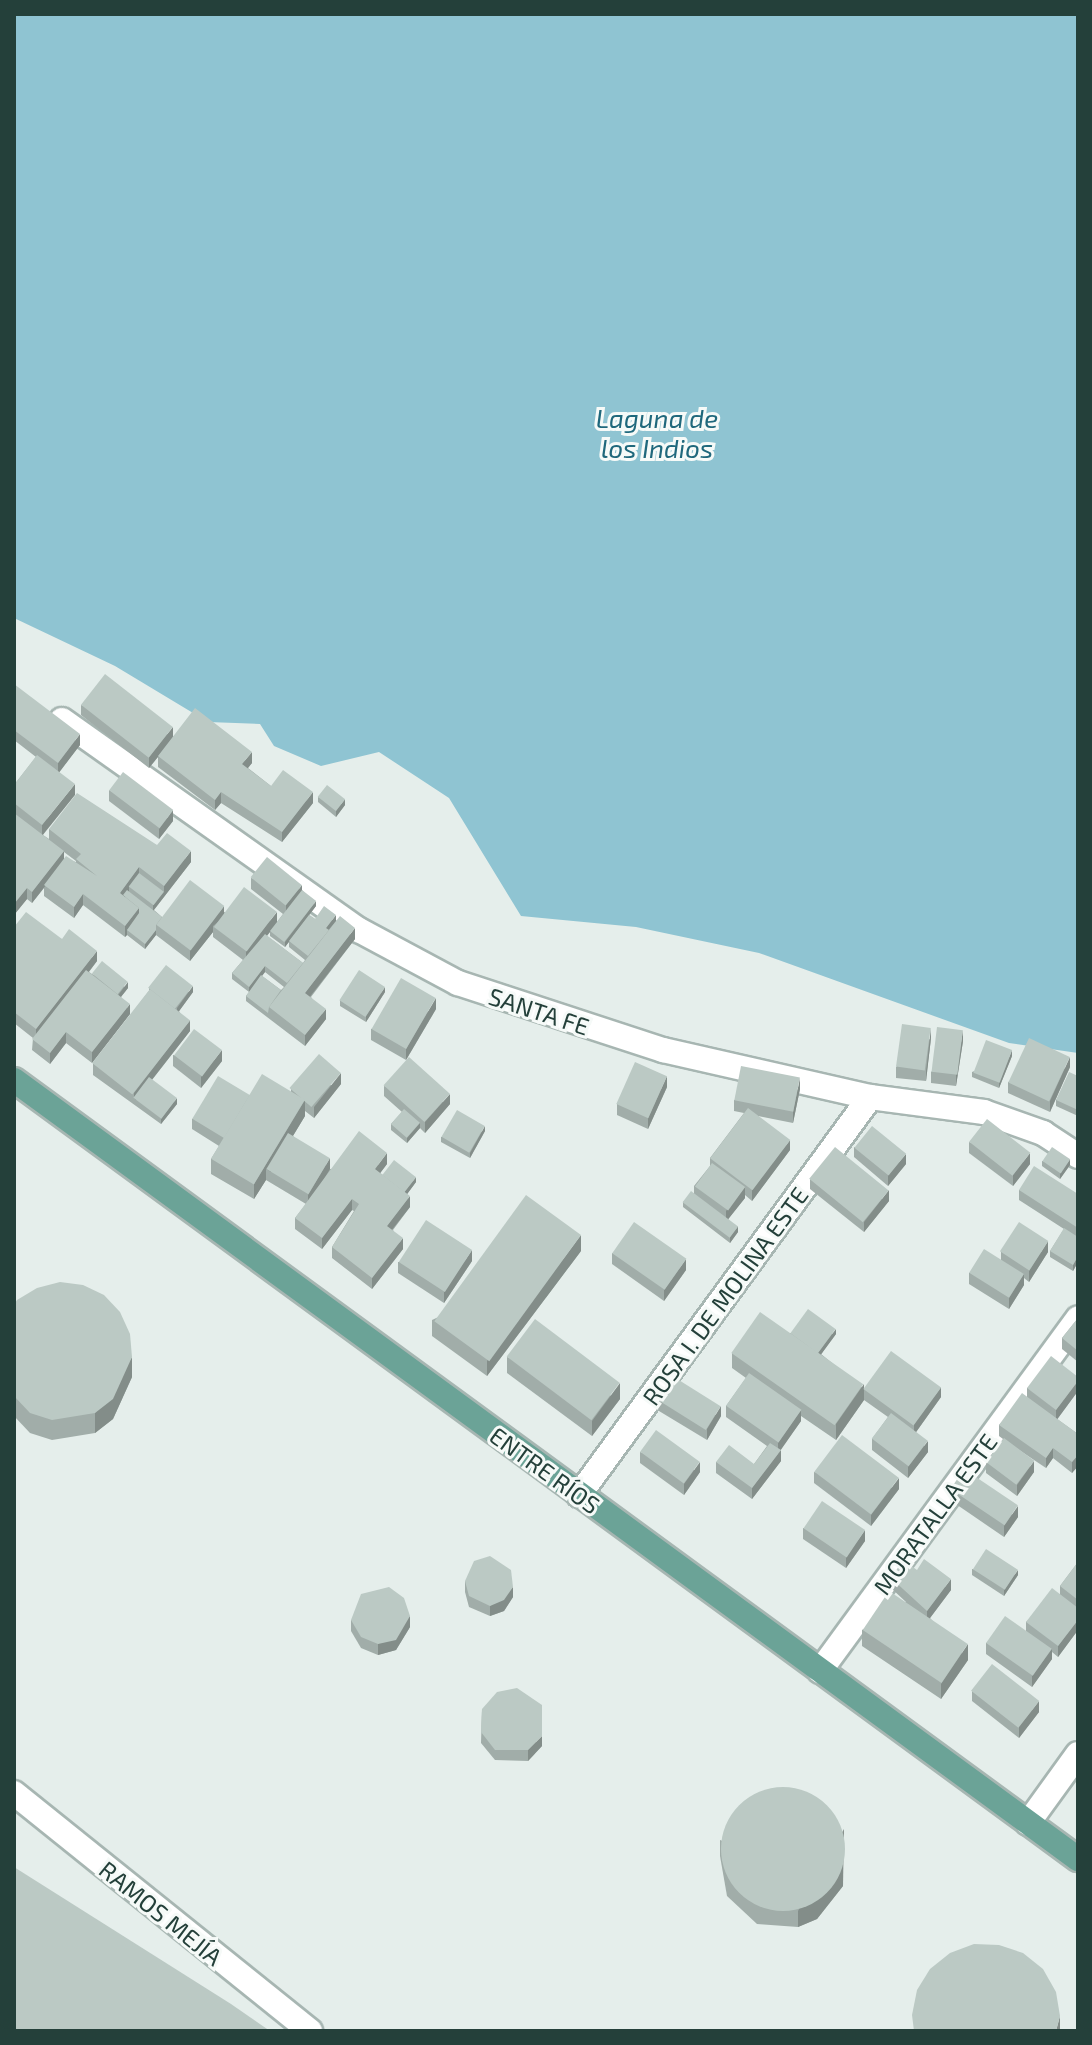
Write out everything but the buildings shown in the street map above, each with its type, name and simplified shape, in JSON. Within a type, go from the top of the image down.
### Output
[{"type":"main road","name":"ENTRE RÍOS","points":[[14,1080],[1078,1859]]},
{"type":"street","name":"SANTA FE","points":[[62,720],[359,930],[458,983],[663,1050],[870,1097],[984,1112],[1043,1133],[1078,1156]]},
{"type":"street","name":"ROSA I. DE MOLINA ESTE","points":[[579,1495],[870,1097]]},
{"type":"street","name":"MORATALLA ESTE","points":[[820,1671],[1078,1318]]},
{"type":"street","points":[[1028,1823],[1078,1754]]},
{"type":"street","name":"RAMOS MEJÍA","points":[[14,1793],[310,2031]]},
{"type":"water","name":"Laguna de los Indios","points":[[14,14],[1078,14],[1078,1053],[1009,1043],[759,953],[636,927],[521,916],[449,798],[379,752],[321,766],[274,746],[260,724],[208,722],[115,666],[14,618]]}]
